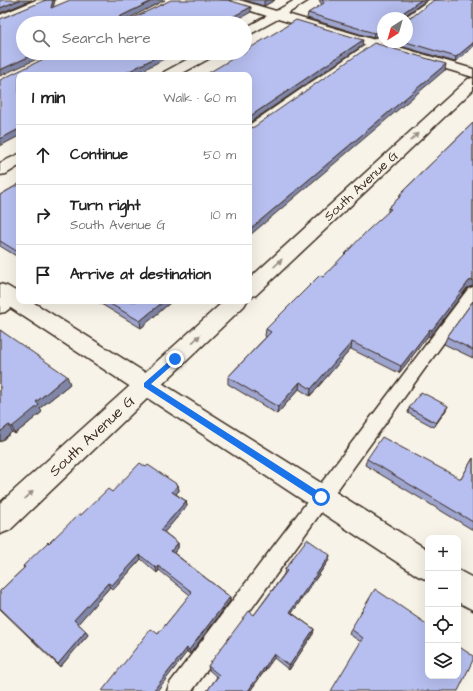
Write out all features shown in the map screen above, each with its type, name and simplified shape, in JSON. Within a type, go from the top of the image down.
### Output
[{"type":"street","points":[[0,19],[46,0]]},
{"type":"street","points":[[227,0],[277,15],[377,39]]},
{"type":"street","points":[[252,28],[303,0]]},
{"type":"street","points":[[403,48],[473,73]]},
{"type":"street","points":[[174,72],[196,60]]},
{"type":"street","name":"South Avenue G","points":[[252,287],[473,82]]},
{"type":"street","points":[[0,170],[16,161]]},
{"type":"street","points":[[19,304],[425,564]]},
{"type":"street","name":"South Avenue G","points":[[0,521],[234,304]]},
{"type":"street","points":[[461,587],[473,595]]},
{"type":"lane","points":[[413,15],[434,0]]},
{"type":"lane","points":[[252,128],[377,40]]},
{"type":"lane","points":[[178,691],[473,292]]},
{"type":"building","points":[[0,0],[19,0],[0,8]]},
{"type":"building","points":[[46,0],[53,0],[51,8],[70,0],[154,0],[121,16],[16,16],[16,60],[22,60],[0,70],[0,19]]},
{"type":"building","points":[[171,0],[228,0],[251,7],[234,16],[137,16]]},
{"type":"building","points":[[322,0],[421,0],[404,12],[377,12],[377,31],[374,33],[308,13],[324,3]]},
{"type":"building","points":[[434,0],[473,0],[473,43],[456,57],[413,44],[413,16]]},
{"type":"building","points":[[296,20],[363,40],[252,115],[252,72],[210,72],[230,60],[252,60],[252,47]]},
{"type":"building","points":[[374,43],[377,44],[377,48],[391,48],[446,64],[252,227],[252,127]]},
{"type":"building","points":[[41,60],[151,60],[128,72],[17,72]]},
{"type":"building","points":[[16,72],[16,131],[0,139],[0,80]]},
{"type":"building","points":[[473,123],[473,280],[469,281],[432,330],[430,329],[401,366],[352,342],[311,389],[300,382],[278,407],[228,377],[271,332],[266,329],[320,275],[323,277],[367,231],[391,209],[388,208],[402,195],[400,194]]},
{"type":"building","points":[[16,186],[16,251],[0,241],[0,195]]},
{"type":"building","points":[[473,301],[473,350],[447,337]]},
{"type":"building","points":[[110,304],[160,304],[140,321]]},
{"type":"building","points":[[0,330],[67,376],[36,402],[39,405],[12,427],[9,425],[0,432]]},
{"type":"building","points":[[421,392],[448,406],[436,423],[409,408]]},
{"type":"building","points":[[382,437],[461,479],[473,458],[473,522],[367,459]]},
{"type":"building","points":[[140,463],[146,467],[148,465],[178,485],[172,492],[186,501],[161,530],[178,543],[171,551],[230,597],[189,650],[187,648],[153,691],[102,691],[151,629],[158,634],[192,592],[158,566],[156,568],[140,555],[112,585],[108,583],[74,620],[86,631],[58,664],[0,608],[0,591],[48,542],[49,543],[79,514],[81,515],[108,489],[112,492]]},
{"type":"building","points":[[307,539],[330,555],[290,612],[314,629],[289,666],[274,654],[248,691],[207,691],[219,675],[208,666],[249,611],[254,615],[287,571],[285,569]]},
{"type":"building","points":[[375,589],[425,623],[425,679],[461,679],[461,648],[473,656],[473,660],[458,691],[331,691],[363,638],[351,629]]},
{"type":"route","points":[[175,359],[147,385],[321,497]]}]
